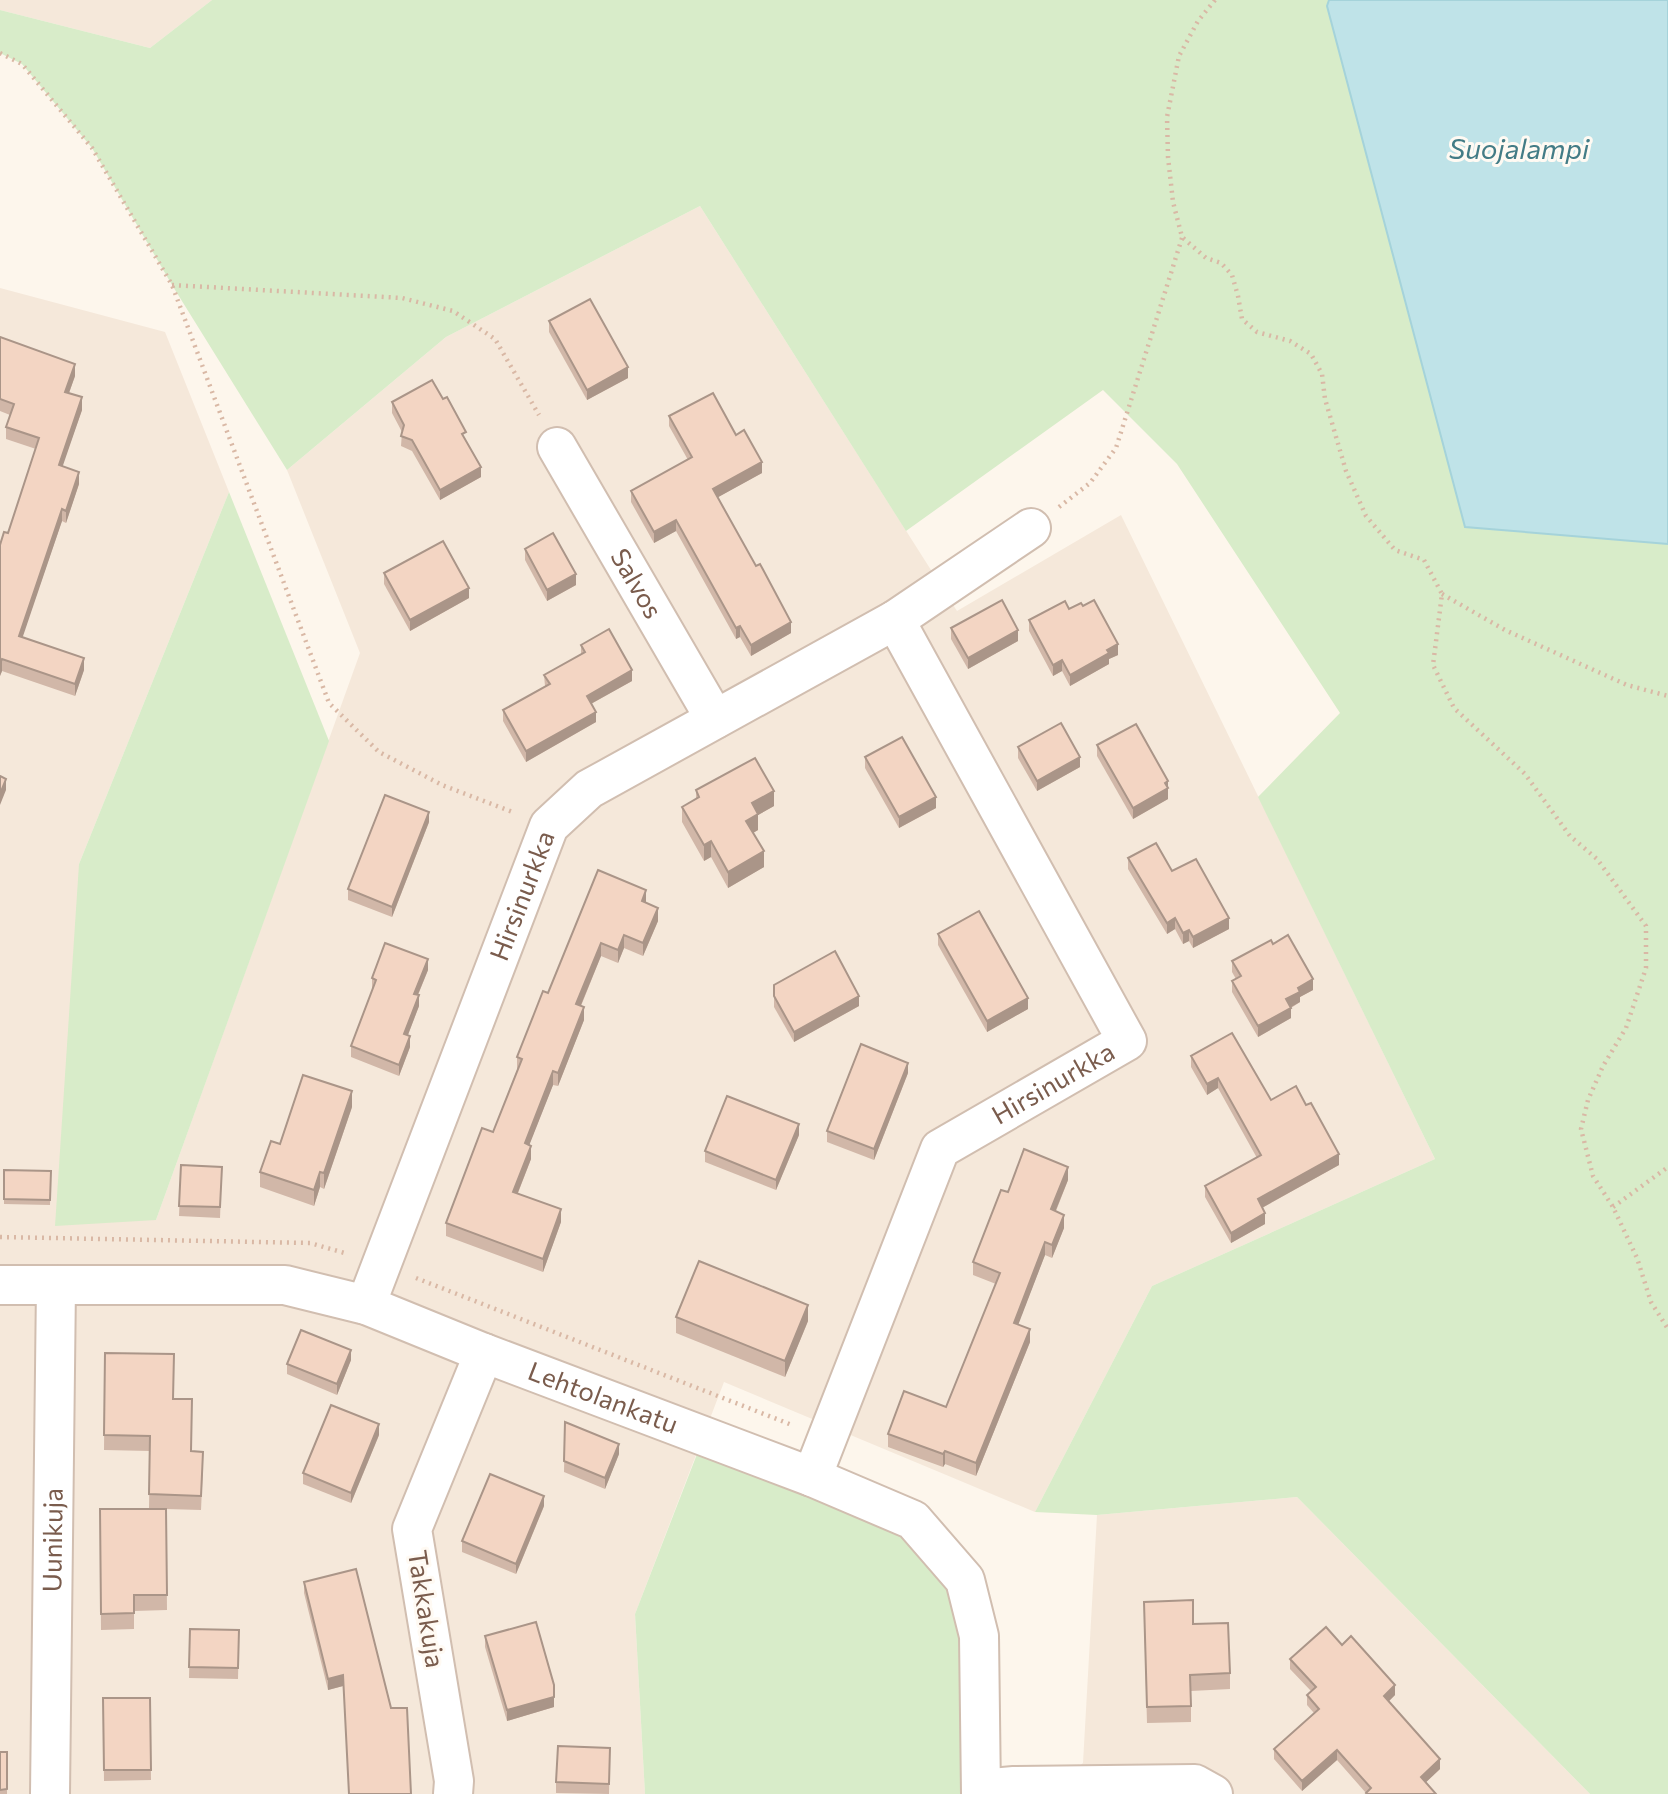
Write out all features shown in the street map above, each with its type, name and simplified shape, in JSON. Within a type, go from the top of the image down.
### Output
[{"type":"street","name":"Salvos","points":[[557,447],[715,719]]},
{"type":"street","name":"Hirsinurkka","points":[[366,1305],[549,826],[589,789],[895,621],[1031,528]]},
{"type":"street","name":"Hirsinurkka","points":[[812,1477],[940,1149],[1127,1041],[895,621]]},
{"type":"street","name":"Lehtolankatu","points":[[0,1285],[285,1285],[366,1305],[484,1353],[812,1477],[913,1520],[965,1580],[979,1636],[981,1791]]},
{"type":"street","name":"Uunikuja","points":[[50,1794],[56,1285]]},
{"type":"street","name":"Takkakuja","points":[[453,1794],[454,1780],[412,1530],[484,1353]]},
{"type":"street","points":[[981,1791],[1014,1786],[1195,1784],[1213,1794]]},
{"type":"path","points":[[1031,528],[1090,483],[1116,448],[1182,237],[1173,202],[1167,117],[1180,56],[1198,21],[1215,0]]},
{"type":"path","points":[[0,53],[22,64],[92,148],[172,285],[329,703],[379,752],[442,785],[549,826]]},
{"type":"path","points":[[1182,237],[1206,258],[1221,263],[1232,275],[1242,319],[1257,331],[1290,341],[1311,354],[1322,374],[1325,399],[1346,471],[1366,516],[1395,550],[1424,560],[1442,594],[1505,630],[1627,685],[1668,696]]},
{"type":"path","points":[[172,285],[402,298],[453,311],[495,339],[557,447]]},
{"type":"path","points":[[1442,594],[1433,665],[1454,708],[1525,774],[1570,836],[1597,859],[1646,926],[1646,968],[1626,1028],[1603,1066],[1588,1100],[1581,1129],[1593,1176],[1613,1206],[1637,1258],[1651,1301],[1668,1329]]},
{"type":"path","points":[[1613,1206],[1668,1167]]},
{"type":"shaded area","points":[[0,0],[212,0],[150,48],[0,10]]},
{"type":"shaded area","points":[[700,206],[957,611],[1121,515],[1435,1159],[1152,1286],[1035,1512],[724,1382],[635,1614],[645,1794],[0,1794],[0,288],[165,332],[229,492],[79,864],[156,1220],[360,653],[287,470],[446,337]]},
{"type":"shaded area","points":[[1297,1497],[1590,1794],[1047,1794],[1083,1763],[1097,1515]]},
{"type":"green space","points":[[212,0],[1329,0],[1327,6],[1465,527],[1668,544],[1668,1794],[1590,1794],[1297,1497],[1097,1515],[1035,1512],[1152,1286],[1435,1159],[1258,797],[1340,713],[1177,464],[1103,390],[906,531],[700,206],[446,337],[287,470],[172,285],[92,148],[22,64],[0,53],[0,10],[150,48]]},
{"type":"green space","points":[[229,492],[329,741],[156,1220],[55,1226],[79,864]]},
{"type":"green space","points":[[704,1436],[913,1520],[965,1580],[981,1794],[645,1794],[635,1614]]},
{"type":"water","name":"Suojalampi","points":[[1329,0],[1668,0],[1668,544],[1465,527],[1327,6]]},
{"type":"building","points":[[590,299],[628,367],[587,390],[549,321]]},
{"type":"building","points":[[0,337],[75,364],[65,392],[82,397],[59,465],[79,472],[66,511],[62,509],[19,636],[84,658],[75,684],[2,659],[0,664],[0,545],[4,532],[8,533],[39,438],[6,427],[14,404],[0,399]]},
{"type":"building","points":[[432,380],[443,399],[447,397],[466,432],[462,434],[481,467],[440,490],[412,440],[401,436],[404,425],[392,402]]},
{"type":"building","points":[[713,393],[736,435],[744,430],[762,462],[713,489],[756,566],[760,564],[791,622],[751,645],[740,626],[736,628],[676,520],[654,532],[631,491],[692,457],[669,416]]},
{"type":"building","points":[[553,533],[576,574],[547,590],[525,549]]},
{"type":"building","points":[[443,541],[469,588],[410,620],[384,573]]},
{"type":"building","points":[[1002,600],[1018,630],[968,658],[951,628]]},
{"type":"building","points":[[1094,600],[1118,644],[1107,650],[1109,653],[1070,675],[1062,660],[1053,665],[1029,620],[1065,601],[1069,609]]},
{"type":"building","points":[[609,629],[632,670],[587,696],[596,712],[526,751],[503,710],[550,684],[544,675],[585,652],[581,645]]},
{"type":"building","points":[[1061,723],[1080,757],[1037,781],[1018,747]]},
{"type":"building","points":[[1136,724],[1168,781],[1165,783],[1168,788],[1133,808],[1097,745]]},
{"type":"building","points":[[902,737],[936,797],[899,817],[865,757]]},
{"type":"building","points":[[755,758],[774,791],[752,803],[758,814],[746,821],[764,851],[728,872],[711,841],[704,845],[682,807],[699,797],[696,790]]},
{"type":"building","points":[[0,776],[6,779],[0,794]]},
{"type":"building","points":[[385,795],[429,812],[392,907],[348,889]]},
{"type":"building","points":[[1156,843],[1172,871],[1196,859],[1229,918],[1193,937],[1189,930],[1183,933],[1175,918],[1167,923],[1128,858]]},
{"type":"building","points":[[598,870],[646,890],[642,901],[658,908],[643,943],[624,935],[618,950],[601,943],[576,1004],[584,1007],[558,1073],[553,1071],[525,1143],[531,1146],[513,1192],[561,1209],[543,1259],[446,1223],[482,1128],[493,1132],[522,1059],[517,1057],[543,991],[548,993]]},
{"type":"building","points":[[979,911],[1028,998],[987,1021],[938,934]]},
{"type":"building","points":[[1288,935],[1313,979],[1298,988],[1300,992],[1286,999],[1291,1008],[1258,1026],[1232,981],[1241,976],[1232,961],[1271,940],[1273,944]]},
{"type":"building","points":[[385,943],[428,959],[414,994],[419,995],[404,1034],[410,1036],[399,1065],[351,1046],[376,980],[372,978]]},
{"type":"building","points":[[835,951],[859,996],[794,1032],[774,996],[774,985]]},
{"type":"building","points":[[1232,1033],[1271,1100],[1296,1086],[1306,1105],[1311,1103],[1339,1154],[1258,1199],[1265,1213],[1231,1233],[1205,1186],[1261,1155],[1218,1078],[1207,1084],[1191,1056]]},
{"type":"building","points":[[861,1044],[908,1063],[874,1149],[827,1131]]},
{"type":"building","points":[[303,1075],[352,1091],[324,1173],[320,1172],[314,1190],[260,1172],[271,1141],[280,1144]]},
{"type":"building","points":[[727,1096],[799,1124],[776,1180],[705,1151]]},
{"type":"building","points":[[1024,1149],[1068,1167],[1051,1209],[1064,1215],[1052,1245],[1045,1242],[1014,1323],[1030,1329],[976,1463],[888,1434],[904,1391],[946,1407],[1000,1273],[973,1262],[1001,1190],[1008,1192]]},
{"type":"building","points":[[181,1165],[222,1167],[220,1207],[179,1206]]},
{"type":"building","points":[[4,1170],[51,1171],[50,1200],[4,1199]]},
{"type":"building","points":[[699,1261],[808,1305],[785,1361],[676,1317]]},
{"type":"building","points":[[301,1330],[351,1350],[337,1384],[287,1364]]},
{"type":"building","points":[[105,1353],[174,1354],[173,1399],[192,1399],[191,1451],[203,1452],[201,1496],[149,1494],[150,1436],[104,1435]]},
{"type":"building","points":[[331,1405],[379,1424],[351,1493],[303,1473]]},
{"type":"building","points":[[565,1422],[619,1444],[605,1478],[564,1461]]},
{"type":"building","points":[[490,1474],[544,1496],[516,1564],[462,1541]]},
{"type":"building","points":[[100,1509],[166,1509],[167,1595],[134,1595],[134,1613],[101,1614]]},
{"type":"building","points":[[356,1569],[391,1708],[407,1708],[411,1794],[349,1794],[343,1675],[328,1679],[304,1582]]},
{"type":"building","points":[[1193,1600],[1193,1624],[1228,1623],[1230,1673],[1190,1675],[1191,1706],[1147,1707],[1144,1602]]},
{"type":"building","points":[[536,1622],[554,1685],[554,1697],[507,1710],[485,1636]]},
{"type":"building","points":[[1326,1627],[1342,1645],[1351,1636],[1395,1685],[1384,1696],[1440,1759],[1421,1777],[1436,1794],[1367,1794],[1371,1788],[1337,1750],[1302,1781],[1274,1749],[1319,1709],[1307,1695],[1316,1687],[1290,1659]]},
{"type":"building","points":[[190,1629],[239,1630],[238,1668],[189,1667]]},
{"type":"building","points":[[103,1698],[150,1698],[151,1770],[104,1770]]},
{"type":"building","points":[[558,1746],[610,1748],[609,1784],[556,1782]]},
{"type":"building","points":[[0,1752],[7,1752],[7,1789],[0,1790]]}]
